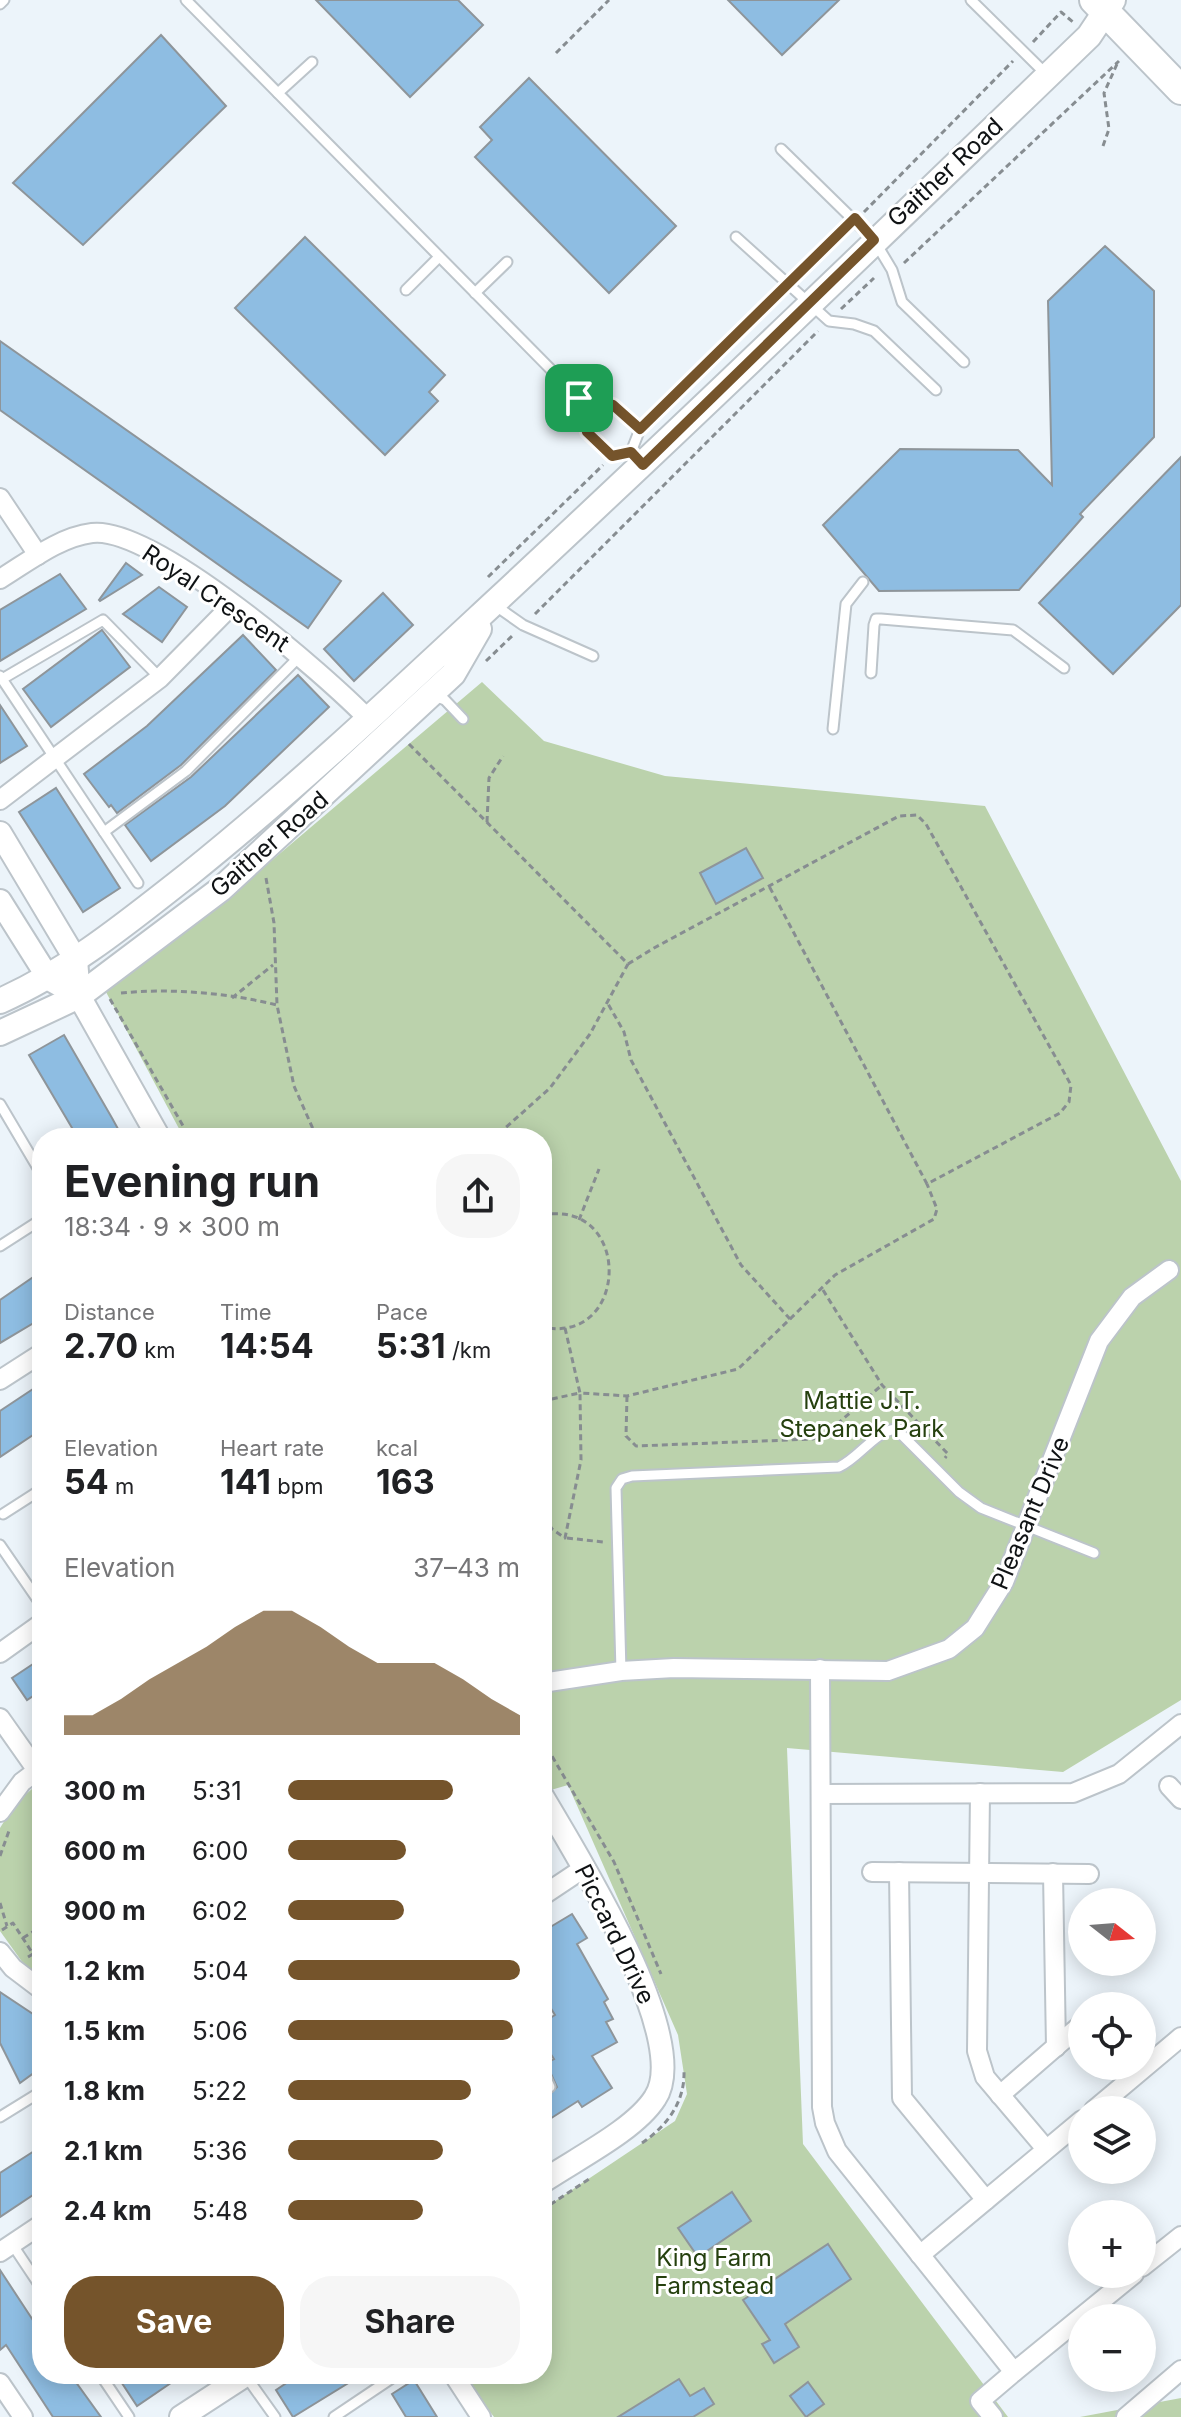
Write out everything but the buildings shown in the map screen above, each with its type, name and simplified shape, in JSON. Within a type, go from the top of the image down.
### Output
[{"type":"main road","name":"Gaither Road","points":[[0,1001],[49,979],[76,960],[223,847],[370,721],[488,593],[808,302],[1048,76],[1105,5]]},
{"type":"main road","points":[[1105,5],[1181,90]]},
{"type":"main road","name":"Gaither Road","points":[[0,1033],[79,996],[106,987],[221,889],[453,674],[488,593]]},
{"type":"street","points":[[0,498],[38,555]]},
{"type":"street","name":"Royal Crescent","points":[[0,579],[71,537],[95,532],[121,536],[161,555],[232,605],[300,656],[370,721]]},
{"type":"street","points":[[0,800],[160,678],[232,605]]},
{"type":"street","points":[[0,833],[76,960],[79,996],[153,1128]]},
{"type":"street","points":[[0,901],[49,979],[79,996]]},
{"type":"street","name":"Pleasant Drive","points":[[552,1681],[621,1671],[888,1671],[949,1649],[975,1628],[1004,1582],[1099,1341],[1132,1297],[1169,1270]]},
{"type":"street","points":[[0,1380],[32,1359]]},
{"type":"street","points":[[0,1653],[32,1630]]},
{"type":"street","points":[[820,1669],[825,2123],[837,2151],[1014,2372]]},
{"type":"street","points":[[0,1718],[32,1759]]},
{"type":"street","points":[[821,1794],[1084,1790],[1119,1774],[1181,1724]]},
{"type":"street","points":[[0,1812],[32,1776]]},
{"type":"street","points":[[980,1793],[977,2051],[985,2077],[1046,2149]]},
{"type":"street","name":"Piccard Drive","points":[[552,1813],[633,1961],[655,2019],[663,2071],[657,2097],[636,2119],[552,2175]]},
{"type":"street","points":[[552,1889],[584,1868]]},
{"type":"street","points":[[872,1872],[1089,1874]]},
{"type":"street","points":[[899,1872],[902,2098],[986,2200]]},
{"type":"street","points":[[1053,1873],[1056,2047]]},
{"type":"street","points":[[0,1952],[13,1968],[32,1982]]},
{"type":"street","points":[[1000,2095],[1068,2036]]},
{"type":"street","points":[[1111,2096],[1181,2037]]},
{"type":"street","points":[[920,2255],[1068,2131]]},
{"type":"street","points":[[6,2248],[32,2231]]},
{"type":"street","points":[[1156,2256],[1181,2236]]},
{"type":"street","points":[[993,2417],[980,2401],[1117,2288]]},
{"type":"street","points":[[1126,2417],[1181,2370]]},
{"type":"street","points":[[0,2383],[23,2417]]},
{"type":"street","points":[[181,2417],[232,2384]]},
{"type":"street","points":[[460,2384],[481,2417]]},
{"type":"lane","points":[[186,0],[579,398],[587,432],[612,456],[637,459],[640,429],[613,405],[579,398]]},
{"type":"lane","points":[[971,0],[1048,76]]},
{"type":"lane","points":[[278,93],[312,62]]},
{"type":"lane","points":[[781,149],[855,218],[874,240],[892,270],[902,302],[964,362]]},
{"type":"lane","points":[[736,237],[829,321],[854,324],[874,331],[936,390]]},
{"type":"lane","points":[[406,290],[439,257]]},
{"type":"lane","points":[[475,293],[507,262]]},
{"type":"lane","points":[[833,729],[846,604],[863,582]]},
{"type":"lane","points":[[488,593],[523,625],[593,656]]},
{"type":"lane","points":[[871,673],[876,619],[1013,630],[1064,668]]},
{"type":"lane","points":[[138,883],[1,677],[103,620],[160,678]]},
{"type":"lane","points":[[104,832],[186,771],[300,656]]},
{"type":"lane","points":[[432,694],[445,700],[463,719]]},
{"type":"lane","points":[[0,1104],[32,1158]]},
{"type":"lane","points":[[0,1246],[32,1225]]},
{"type":"lane","points":[[621,1671],[616,1488],[622,1479],[632,1476],[839,1467],[852,1461],[883,1433],[896,1429],[959,1492],[981,1508],[1094,1553]]},
{"type":"lane","points":[[1,1514],[32,1495]]},
{"type":"lane","points":[[0,1545],[32,1591]]},
{"type":"lane","points":[[0,2117],[32,2097]]},
{"type":"lane","points":[[6,2248],[32,2278]]},
{"type":"lane","points":[[107,2384],[129,2417]]},
{"type":"lane","points":[[252,2384],[275,2417]]},
{"type":"lane","points":[[334,2417],[350,2413],[386,2384]]},
{"type":"path","points":[[556,53],[609,0]]},
{"type":"path","points":[[640,429],[855,218],[874,205],[1061,12]]},
{"type":"path","points":[[904,263],[1119,61],[1104,93],[1109,129],[1103,146]]},
{"type":"path","points":[[488,593],[612,456]]},
{"type":"path","points":[[405,740],[628,964]]},
{"type":"path","points":[[487,822],[489,778],[503,756]]},
{"type":"path","points":[[505,1128],[550,1088],[590,1034],[628,964],[899,816],[917,815],[926,824],[1071,1085],[1069,1102],[1060,1113],[927,1184]]},
{"type":"path","points":[[265,873],[274,923],[277,1005],[294,1086],[313,1128]]},
{"type":"path","points":[[552,1399],[580,1393],[627,1396],[738,1369],[823,1290],[835,1275],[934,1219],[937,1209],[927,1184],[769,886]]},
{"type":"path","points":[[232,998],[274,964]]},
{"type":"path","points":[[106,987],[277,1005]]},
{"type":"path","points":[[106,987],[184,1128]]},
{"type":"path","points":[[607,1002],[624,1032],[631,1060],[741,1265],[790,1319]]},
{"type":"path","points":[[579,1220],[599,1169]]},
{"type":"path","points":[[552,1215],[579,1220],[602,1240],[609,1255],[609,1286],[593,1313],[565,1328],[552,1327]]},
{"type":"path","points":[[823,1290],[882,1385],[948,1454],[940,1463]]},
{"type":"path","points":[[565,1328],[580,1393],[581,1460],[565,1538]]},
{"type":"path","points":[[627,1396],[626,1436],[636,1446],[813,1439],[828,1432],[882,1385]]},
{"type":"path","points":[[552,1529],[565,1538],[604,1542],[618,1538]]},
{"type":"path","points":[[0,1903],[7,1927]]},
{"type":"path","points":[[2,1930],[13,1923],[32,1952]]},
{"type":"path","points":[[23,1938],[32,1932]]},
{"type":"path","points":[[22,1962],[32,1955]]},
{"type":"green space","name":"Mattie J.T. Stepanek Park","points":[[482,682],[544,741],[665,776],[985,806],[1181,1181],[1181,1700],[1063,1772],[787,1748],[803,2144],[1008,2417],[494,2417],[469,2384],[552,2384],[552,2203],[675,2121],[687,2094],[678,2035],[568,1785],[552,1790],[552,1128],[179,1128],[106,992],[212,911]]},
{"type":"green space","points":[[32,1789],[32,1973],[0,1931],[0,1828],[15,1804]]},
{"type":"green space","points":[[1181,2398],[1181,2417],[1080,2417]]},
{"type":"route","points":[[855,218],[874,240],[643,465],[631,452],[612,456],[587,432],[579,398],[613,405],[640,429],[855,218]]},
{"type":"park label","name":"King Farm Farmstead","points":[[714,2271]]}]
